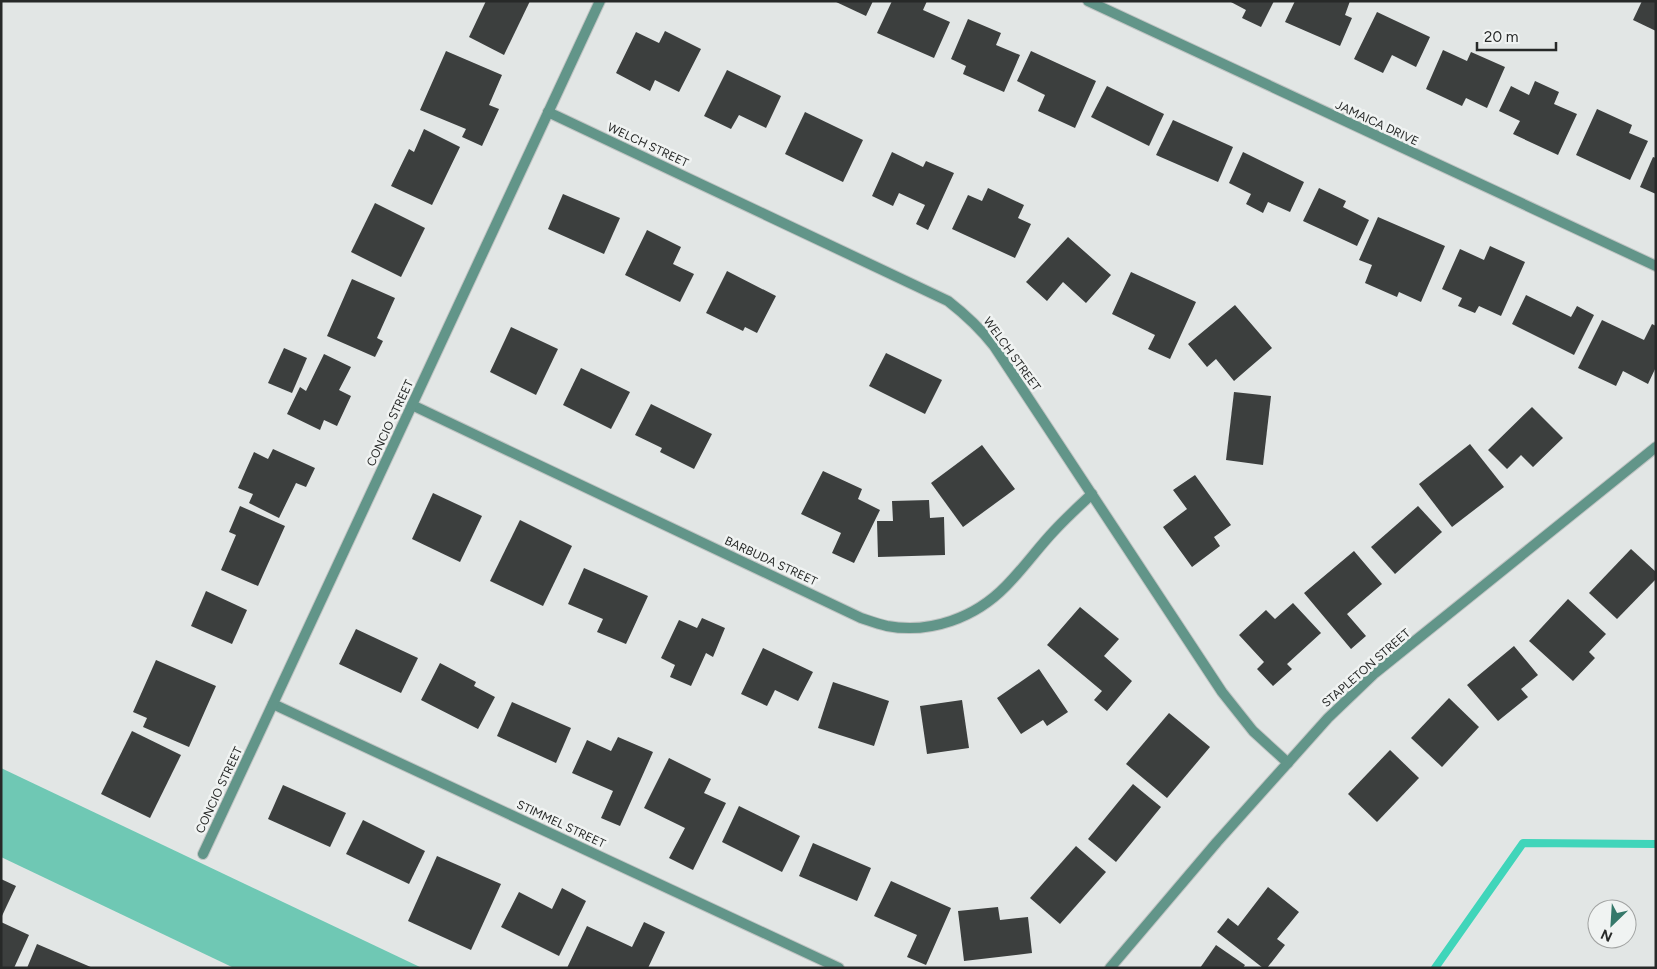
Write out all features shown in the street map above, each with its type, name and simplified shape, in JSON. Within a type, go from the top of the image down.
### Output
[{"type":"street","name":"CONCIO STREET","points":[[203,854],[600,1]]},
{"type":"street","name":"JAMAICA DRIVE","points":[[1088,1],[1656,266]]},
{"type":"street","name":"WELCH STREET","points":[[548,112],[948,301],[980,328],[994,346],[1222,692],[1253,731],[1288,763]]},
{"type":"street","name":"BARBUDA STREET","points":[[412,405],[861,618],[887,626],[914,628],[941,625],[956,620],[982,606],[1005,588],[1055,530],[1092,494]]},
{"type":"street","name":"STAPLETON STREET","points":[[1110,968],[1217,842],[1328,718],[1375,673],[1656,447]]},
{"type":"street","name":"STIMMEL STREET","points":[[273,704],[838,968]]},
{"type":"green space","points":[[1,768],[422,968],[234,968],[1,857]]},
{"type":"building","points":[[486,1],[530,1],[504,55],[469,37]]},
{"type":"building","points":[[834,1],[873,1],[866,16]]},
{"type":"building","points":[[892,1],[927,1],[923,10],[950,22],[934,58],[877,33]]},
{"type":"building","points":[[1229,1],[1274,1],[1261,27],[1242,18],[1246,10]]},
{"type":"building","points":[[1295,1],[1350,1],[1345,15],[1352,18],[1340,46],[1285,22]]},
{"type":"building","points":[[1642,1],[1656,1],[1656,31],[1633,20]]},
{"type":"building","points":[[1377,12],[1430,37],[1416,67],[1392,55],[1383,73],[1354,59]]},
{"type":"building","points":[[968,19],[1001,33],[996,45],[1020,55],[1004,92],[963,74],[966,66],[951,59]]},
{"type":"building","points":[[665,31],[701,49],[679,92],[655,80],[650,91],[616,73],[636,32],[659,43]]},
{"type":"building","points":[[1443,50],[1467,61],[1471,52],[1505,67],[1487,108],[1466,98],[1462,106],[1426,89]]},
{"type":"building","points":[[446,51],[502,75],[489,105],[499,109],[482,146],[462,137],[466,129],[420,110]]},
{"type":"building","points":[[1031,51],[1096,81],[1075,128],[1038,111],[1045,95],[1017,81]]},
{"type":"building","points":[[727,70],[781,96],[766,128],[739,115],[731,129],[704,116]]},
{"type":"building","points":[[1535,81],[1559,92],[1554,104],[1577,114],[1558,155],[1513,134],[1520,121],[1499,111],[1511,86],[1529,95]]},
{"type":"building","points":[[1107,86],[1164,114],[1149,146],[1091,117]]},
{"type":"building","points":[[1597,109],[1632,125],[1629,133],[1648,141],[1630,180],[1576,155]]},
{"type":"building","points":[[805,112],[863,140],[843,182],[785,154]]},
{"type":"building","points":[[1173,120],[1233,147],[1218,182],[1156,155]]},
{"type":"building","points":[[424,129],[460,147],[432,205],[391,186],[409,149],[414,152]]},
{"type":"building","points":[[892,152],[923,167],[926,161],[954,173],[928,230],[916,224],[925,205],[899,193],[893,206],[872,196]]},
{"type":"building","points":[[1243,152],[1304,182],[1290,212],[1268,202],[1263,213],[1246,204],[1251,194],[1229,183]]},
{"type":"building","points":[[1653,157],[1656,158],[1656,194],[1640,187]]},
{"type":"building","points":[[988,188],[1024,205],[1018,218],[1031,224],[1015,258],[952,229],[968,195],[982,201]]},
{"type":"building","points":[[1319,188],[1346,201],[1343,207],[1369,220],[1357,246],[1303,221]]},
{"type":"building","points":[[563,194],[620,218],[604,254],[548,229]]},
{"type":"building","points":[[375,203],[425,228],[401,277],[351,252]]},
{"type":"building","points":[[1378,217],[1445,246],[1421,302],[1399,292],[1397,297],[1365,283],[1372,265],[1359,260]]},
{"type":"building","points":[[647,230],[681,247],[673,264],[694,274],[680,302],[625,275]]},
{"type":"building","points":[[1068,237],[1111,275],[1086,303],[1063,282],[1047,301],[1026,282]]},
{"type":"building","points":[[1490,246],[1525,262],[1501,316],[1479,306],[1475,313],[1458,306],[1462,298],[1442,289],[1460,249],[1484,260]]},
{"type":"building","points":[[727,271],[776,296],[757,333],[745,327],[743,331],[706,313]]},
{"type":"building","points":[[1131,272],[1196,302],[1170,359],[1148,349],[1155,335],[1112,314]]},
{"type":"building","points":[[352,279],[395,298],[377,338],[383,341],[375,357],[327,336]]},
{"type":"building","points":[[1526,295],[1571,317],[1577,306],[1594,315],[1574,355],[1512,324]]},
{"type":"building","points":[[1235,305],[1272,348],[1234,381],[1216,359],[1207,367],[1188,344]]},
{"type":"building","points":[[1602,320],[1644,340],[1652,324],[1656,326],[1656,367],[1648,384],[1623,371],[1616,386],[1578,368]]},
{"type":"building","points":[[511,327],[558,349],[536,395],[490,372]]},
{"type":"building","points":[[284,348],[307,358],[292,393],[268,383]]},
{"type":"building","points":[[886,353],[942,380],[925,414],[869,386]]},
{"type":"building","points":[[324,354],[351,367],[339,390],[351,396],[337,426],[324,420],[320,430],[287,414],[300,387],[306,391]]},
{"type":"building","points":[[581,368],[630,392],[611,429],[563,405]]},
{"type":"building","points":[[1234,392],[1271,396],[1263,465],[1226,460]]},
{"type":"building","points":[[651,404],[712,434],[694,469],[660,452],[662,448],[635,435]]},
{"type":"building","points":[[1532,407],[1563,438],[1533,467],[1521,455],[1507,469],[1488,450]]},
{"type":"building","points":[[1470,444],[1504,487],[1452,527],[1419,484]]},
{"type":"building","points":[[982,445],[1015,489],[963,527],[931,483]]},
{"type":"building","points":[[273,449],[315,468],[306,487],[296,483],[279,518],[249,503],[253,494],[238,488],[254,452],[268,459]]},
{"type":"building","points":[[823,471],[862,489],[858,499],[880,510],[854,563],[832,553],[841,533],[801,514]]},
{"type":"building","points":[[1195,475],[1231,525],[1214,537],[1220,546],[1192,567],[1163,527],[1187,509],[1173,490]]},
{"type":"building","points":[[433,493],[482,516],[460,562],[412,539]]},
{"type":"building","points":[[929,500],[930,518],[944,517],[945,555],[878,557],[877,521],[893,521],[892,501]]},
{"type":"building","points":[[240,506],[285,526],[258,586],[221,570],[236,535],[229,532]]},
{"type":"building","points":[[1418,506],[1442,532],[1395,574],[1371,547]]},
{"type":"building","points":[[520,520],[572,546],[543,606],[490,581]]},
{"type":"building","points":[[1631,549],[1656,572],[1656,579],[1617,619],[1589,593]]},
{"type":"building","points":[[1354,551],[1382,584],[1347,614],[1366,636],[1351,649],[1304,593]]},
{"type":"building","points":[[584,568],[648,596],[626,644],[597,632],[603,619],[568,604]]},
{"type":"building","points":[[206,591],[247,610],[232,644],[191,626]]},
{"type":"building","points":[[1568,599],[1606,634],[1589,652],[1595,658],[1573,681],[1529,641]]},
{"type":"building","points":[[1293,603],[1321,633],[1287,664],[1292,669],[1273,686],[1257,669],[1264,662],[1239,635],[1266,610],[1275,619]]},
{"type":"building","points":[[1080,607],[1119,639],[1104,656],[1132,681],[1107,711],[1094,700],[1102,691],[1047,645]]},
{"type":"building","points":[[702,618],[725,628],[713,657],[706,653],[691,686],[670,677],[675,665],[661,658],[679,620],[697,628]]},
{"type":"building","points":[[356,629],[418,658],[401,693],[339,664]]},
{"type":"building","points":[[1514,646],[1538,675],[1521,689],[1528,697],[1498,721],[1467,685]]},
{"type":"building","points":[[763,648],[813,672],[798,701],[775,690],[767,706],[741,694]]},
{"type":"building","points":[[156,660],[216,686],[189,747],[143,727],[147,718],[133,712]]},
{"type":"building","points":[[440,663],[476,682],[474,686],[495,697],[478,729],[421,700]]},
{"type":"building","points":[[1039,669],[1068,712],[1047,726],[1043,720],[1021,734],[997,698]]},
{"type":"building","points":[[833,682],[889,701],[874,746],[818,728]]},
{"type":"building","points":[[1449,698],[1479,727],[1442,767],[1411,738]]},
{"type":"building","points":[[962,700],[969,748],[927,754],[920,706]]},
{"type":"building","points":[[512,702],[571,728],[556,763],[497,736]]},
{"type":"building","points":[[1169,713],[1210,747],[1167,798],[1126,764]]},
{"type":"building","points":[[132,731],[181,755],[150,818],[101,794]]},
{"type":"building","points":[[618,737],[653,752],[620,826],[601,818],[613,791],[572,773],[587,740],[611,751]]},
{"type":"building","points":[[1390,750],[1419,778],[1377,822],[1348,794]]},
{"type":"building","points":[[669,758],[711,779],[704,793],[726,803],[693,870],[669,858],[685,828],[644,808]]},
{"type":"building","points":[[1133,784],[1161,807],[1116,862],[1088,839]]},
{"type":"building","points":[[283,785],[346,813],[330,847],[268,819]]},
{"type":"building","points":[[739,806],[800,836],[782,872],[722,842]]},
{"type":"building","points":[[363,820],[425,851],[409,884],[346,854]]},
{"type":"building","points":[[813,843],[871,868],[857,901],[799,876]]},
{"type":"building","points":[[1076,846],[1106,872],[1060,924],[1030,898]]},
{"type":"building","points":[[437,856],[501,884],[471,950],[408,921]]},
{"type":"building","points":[[1,879],[16,886],[1,918]]},
{"type":"building","points":[[891,881],[951,908],[926,965],[907,957],[917,935],[874,916]]},
{"type":"building","points":[[1268,887],[1299,912],[1277,939],[1285,945],[1267,968],[1263,968],[1217,932],[1228,918],[1238,926]]},
{"type":"building","points":[[562,888],[586,901],[559,956],[501,927],[519,892],[552,909]]},
{"type":"building","points":[[998,907],[1000,920],[1028,917],[1032,953],[964,961],[958,911]]},
{"type":"building","points":[[1,922],[29,935],[14,968],[1,968]]},
{"type":"building","points":[[644,922],[665,932],[648,968],[567,968],[587,926],[632,947]]},
{"type":"building","points":[[37,944],[93,968],[27,968]]},
{"type":"building","points":[[1216,945],[1245,965],[1243,968],[1200,968]]},
{"type":"waterway","points":[[1435,968],[1523,843],[1656,844]]}]
